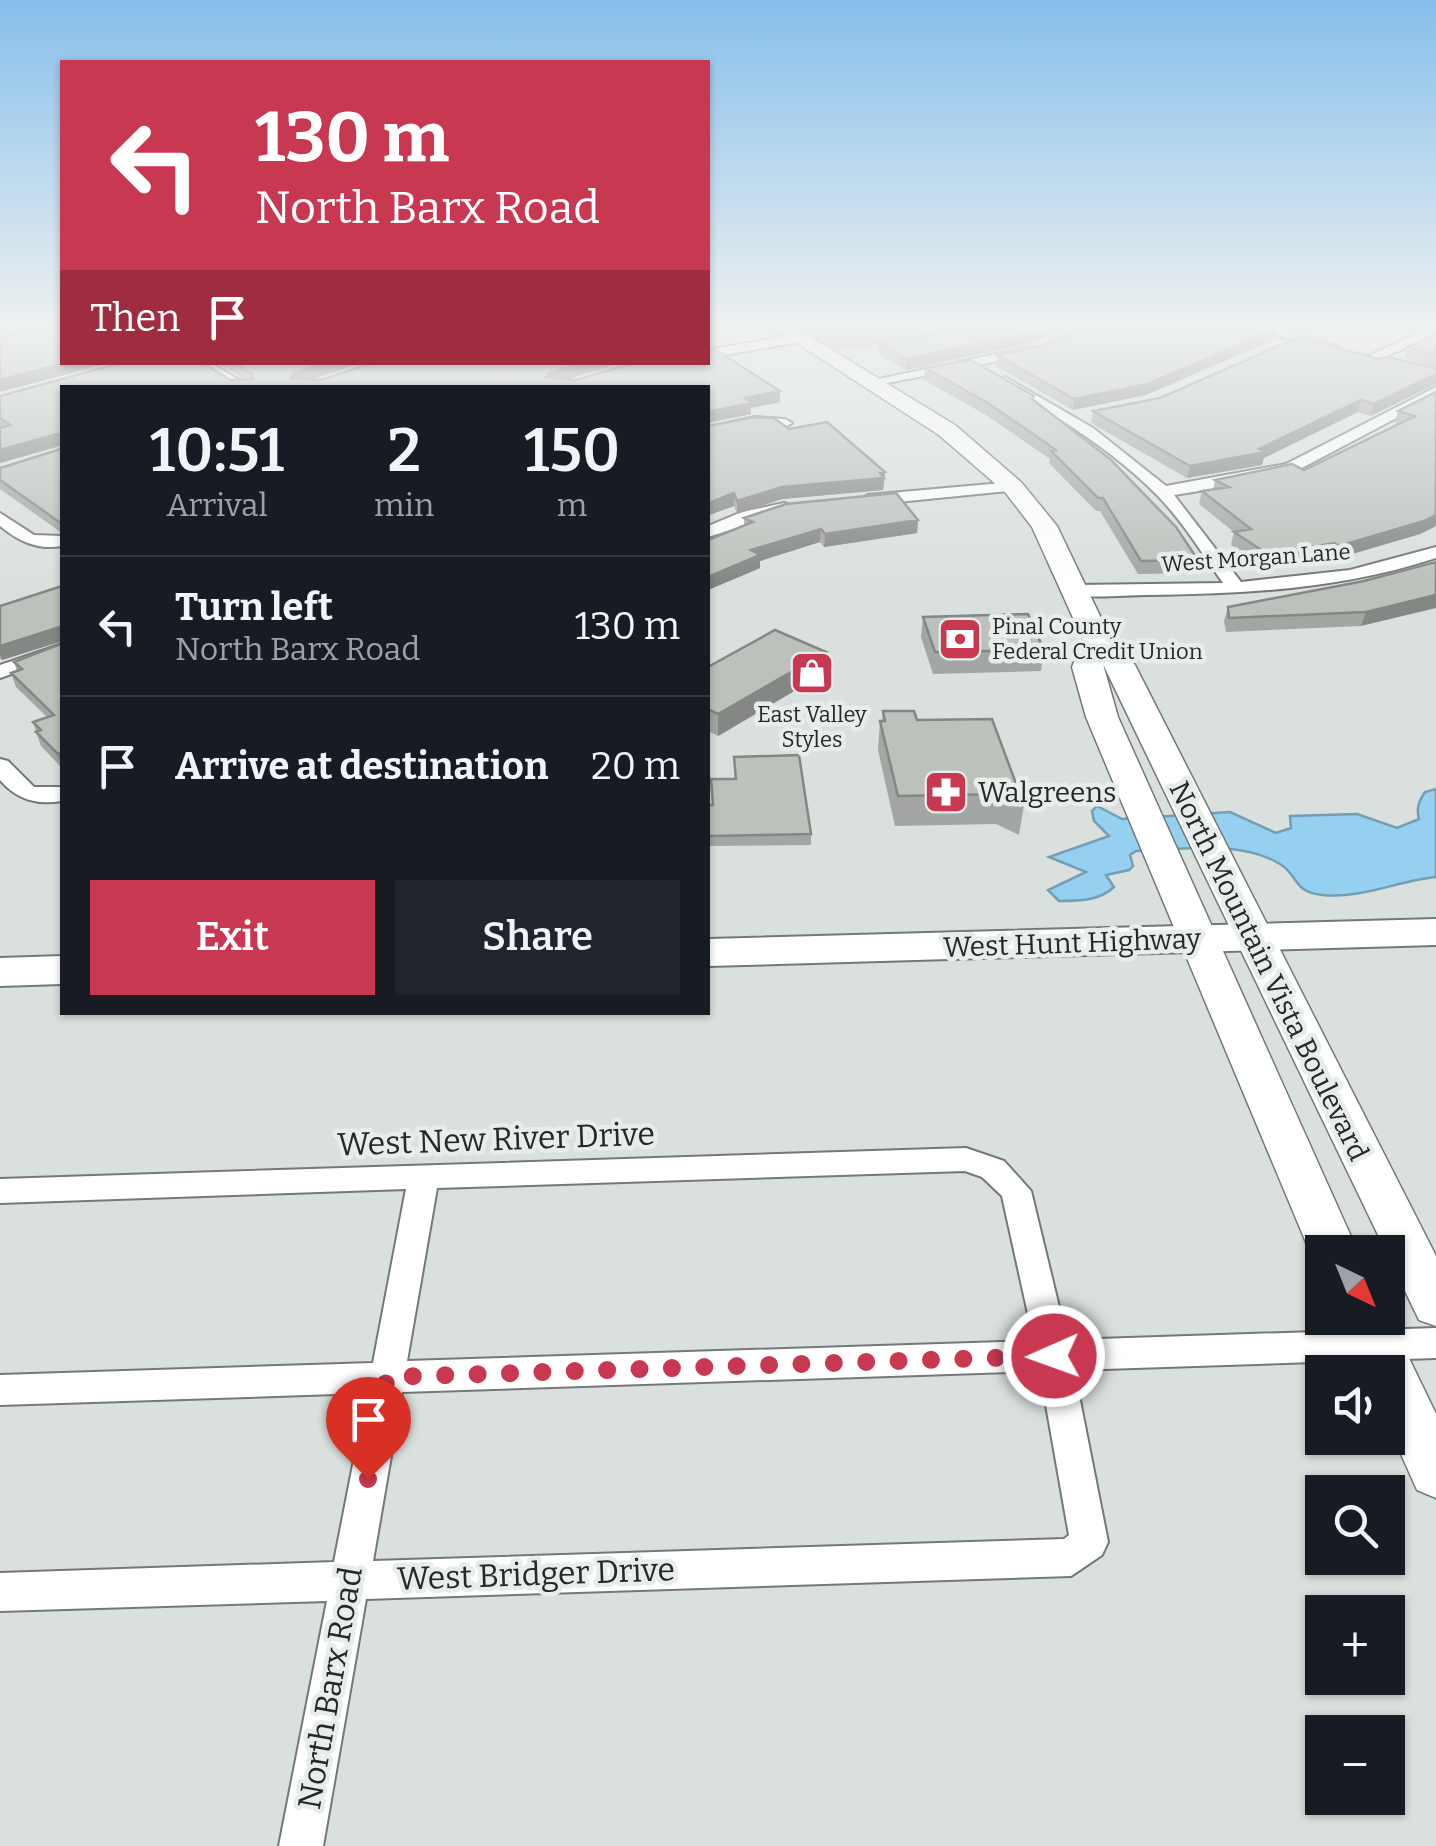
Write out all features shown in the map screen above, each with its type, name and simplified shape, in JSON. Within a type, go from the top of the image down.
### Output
[{"type":"main road","name":"West Hunt Highway","points":[[710,953],[1436,932]]},
{"type":"main road","points":[[0,972],[60,970]]},
{"type":"street","name":"North Mountain Vista Boulevard","points":[[916,411],[960,440],[1013,487],[1044,526],[1097,640],[1120,665],[1436,1305]]},
{"type":"street","points":[[1056,411],[1162,492],[1234,584]]},
{"type":"street","points":[[1162,492],[1244,480],[1292,467],[1398,411]]},
{"type":"street","points":[[1069,419],[1102,415]]},
{"type":"street","points":[[710,431],[755,421],[785,423]]},
{"type":"street","points":[[852,501],[1013,487]]},
{"type":"street","points":[[710,531],[748,516],[800,506]]},
{"type":"street","points":[[0,518],[30,542],[41,545],[60,541]]},
{"type":"street","name":"West Morgan Lane","points":[[1076,590],[1234,584],[1353,574],[1436,552]]},
{"type":"street","name":"North Mountain Vista Boulevard","points":[[1097,640],[1087,667],[1102,717],[1327,1235]]},
{"type":"street","points":[[0,672],[60,651]]},
{"type":"street","points":[[0,766],[19,791],[52,796]]},
{"type":"street","name":"West New River Drive","points":[[0,1191],[966,1159],[993,1169],[1016,1191],[1054,1356]]},
{"type":"street","name":"North Barx Road","points":[[301,1846],[424,1177]]},
{"type":"street","points":[[0,1390],[1054,1356],[1320,1335]]},
{"type":"street","points":[[1373,1335],[1436,1472]]},
{"type":"street","points":[[1393,1335],[1436,1343]]},
{"type":"street","name":"West Bridger Drive","points":[[0,1592],[1072,1557],[1089,1542],[1054,1356]]},
{"type":"water","points":[[1436,789],[1436,877],[1366,892],[1322,895],[1306,891],[1280,864],[1264,856],[1229,849],[1191,848],[1136,851],[1130,855],[1133,866],[1106,875],[1114,887],[1095,898],[1059,901],[1048,890],[1086,872],[1049,857],[1109,836],[1094,821],[1092,811],[1097,806],[1122,819],[1230,812],[1276,833],[1291,828],[1290,816],[1357,814],[1397,828],[1419,819],[1423,795]]},
{"type":"building","points":[[0,411],[60,411],[60,436],[0,450],[0,428],[10,425],[0,418]]},
{"type":"building","points":[[1000,411],[1048,411],[1110,459],[1176,527],[1198,560],[1141,561],[1103,498],[1098,498],[1051,451],[1056,450]]},
{"type":"building","points":[[1093,411],[1338,411],[1259,449],[1265,452],[1190,466]]},
{"type":"building","points":[[1398,411],[1436,411],[1436,515],[1424,521],[1339,546],[1334,543],[1269,555],[1234,532],[1251,529],[1202,491],[1229,487],[1215,480],[1292,464],[1304,470],[1415,416]]},
{"type":"building","points":[[755,417],[774,418],[789,429],[827,422],[885,472],[880,473],[884,478],[782,487],[737,501],[734,493],[710,503],[710,426]]},
{"type":"building","points":[[60,449],[60,523],[0,480],[0,468]]},
{"type":"building","points":[[896,493],[918,520],[825,534],[821,529],[751,550],[760,555],[710,576],[710,539],[753,522],[744,518],[786,504]]},
{"type":"building","points":[[1436,562],[1436,595],[1366,612],[1229,618],[1228,607],[1364,581]]},
{"type":"building","points":[[60,587],[60,627],[0,646],[0,606]]},
{"type":"building","points":[[1028,614],[1044,650],[935,652],[923,617]]},
{"type":"building","points":[[775,630],[826,652],[718,714],[710,710],[710,666]]},
{"type":"building","points":[[60,644],[58,754],[36,732],[41,730],[33,722],[54,715],[11,673],[22,669],[14,662]]},
{"type":"building","points":[[883,711],[914,711],[917,720],[992,719],[1024,805],[1000,794],[898,796],[880,721],[885,721]]},
{"type":"building","points":[[799,755],[811,834],[710,836],[711,779],[736,779],[734,757]]},
{"type":"place","name":"Pinal County Federal Credit Union","points":[[960,639]]},
{"type":"place","name":"East Valley Styles","points":[[812,673]]},
{"type":"place","name":"Walgreens","points":[[946,792]]},
{"type":"route","points":[[368,1479],[387,1377],[1054,1356]]}]
